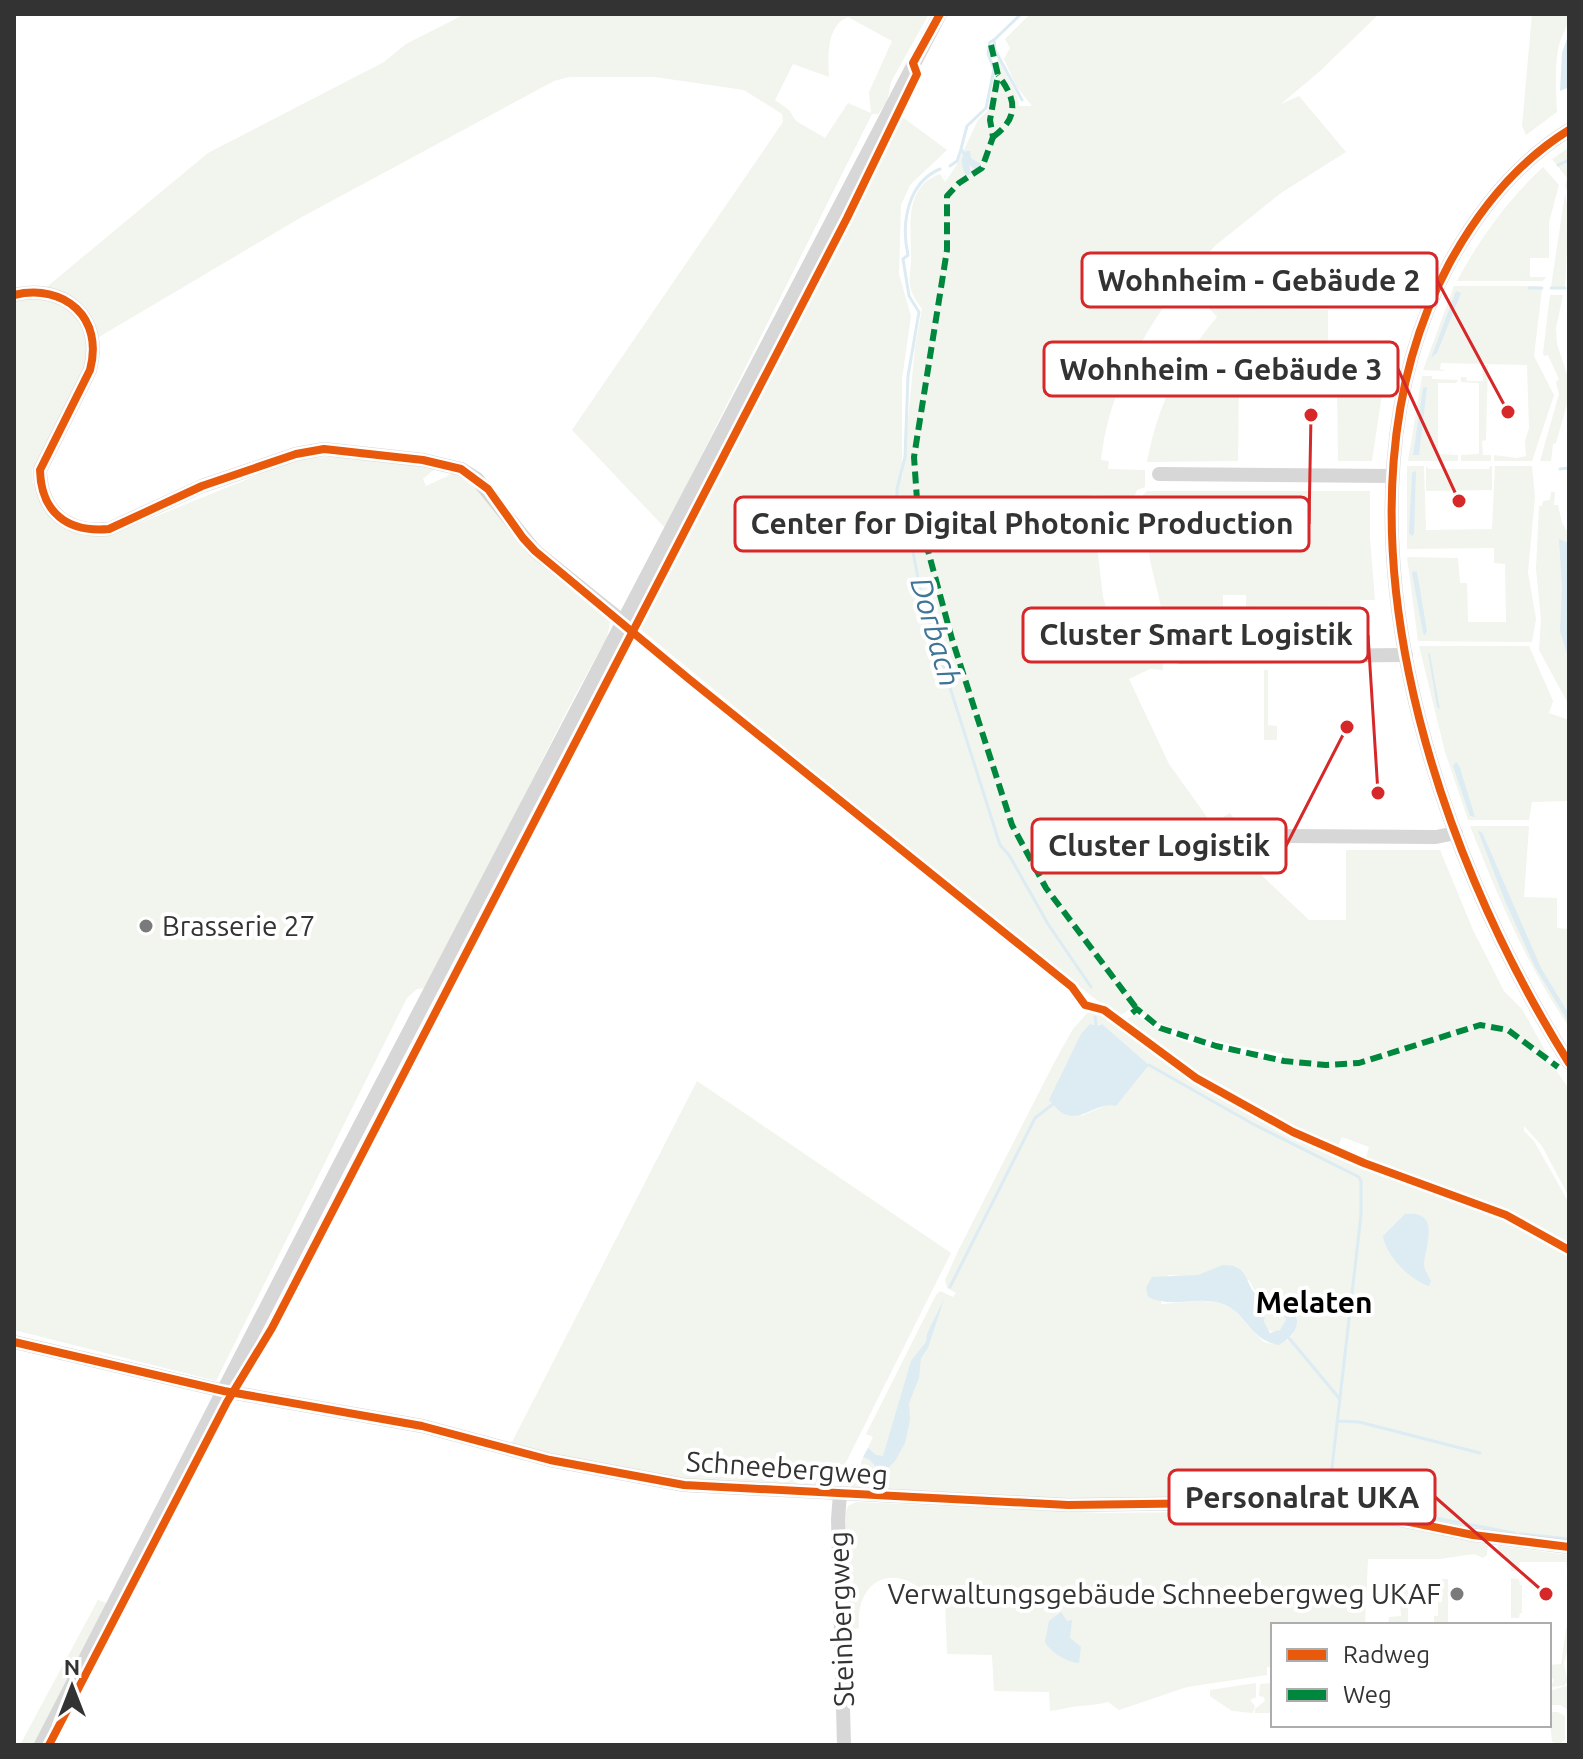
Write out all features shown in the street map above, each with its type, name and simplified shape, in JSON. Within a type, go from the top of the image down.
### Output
[{"type":"street","points":[[41,1745],[622,621],[940,14]]},
{"type":"street","points":[[1569,130],[1538,152],[1493,198],[1461,244],[1431,300],[1408,373],[1401,407],[1392,476],[1391,524],[1406,655],[1422,723],[1456,833],[1512,962],[1569,1063]]},
{"type":"street","points":[[14,295],[47,293],[68,301],[79,310],[93,337],[90,370],[40,470],[40,488],[48,505],[60,518],[92,531],[109,529],[202,486],[296,454],[324,449],[435,462],[461,469],[477,479],[535,551],[622,621]]},
{"type":"street","points":[[1228,294],[1409,294],[1431,300]]},
{"type":"street","points":[[1159,474],[1392,476]]},
{"type":"street","points":[[1180,657],[1406,655]]},
{"type":"street","points":[[1284,836],[1436,837],[1456,833]]},
{"type":"street","name":"Schneebergweg","points":[[14,1342],[224,1391],[410,1424],[550,1460],[684,1485],[1068,1505],[1307,1503],[1473,1535],[1569,1547]]},
{"type":"street","name":"Steinbergweg","points":[[840,1494],[844,1745]]},
{"type":"shaded area","points":[[465,14],[929,14],[891,82],[887,102],[878,114],[872,114],[665,528],[572,430],[783,122],[782,114],[744,90],[655,77],[569,77],[554,81],[300,218],[99,337],[90,320],[43,290],[208,153],[384,62],[406,44]],"holes":[[[848,17],[892,41],[869,92],[871,113],[848,103],[825,138],[796,121],[789,110],[775,100],[793,64],[829,77],[832,35],[841,21]]]},
{"type":"shaded area","points":[[1030,14],[1379,14],[1281,104],[1299,96],[1346,152],[1281,193],[1216,245],[1170,294],[1125,374],[1110,415],[1101,460],[1109,461],[1108,469],[1145,470],[1145,487],[1137,490],[1134,497],[1091,495],[1103,597],[1115,637],[1149,629],[1162,641],[1163,670],[1150,669],[1129,679],[1169,764],[1212,824],[1230,813],[1236,822],[1252,823],[1271,835],[1271,849],[1255,850],[1255,869],[1309,920],[1346,920],[1346,850],[1440,850],[1473,930],[1504,991],[1522,1009],[1550,1059],[1525,1041],[1523,1043],[1554,1067],[1569,1089],[1569,1197],[1542,1146],[1524,1126],[1524,1131],[1534,1141],[1569,1203],[1569,1248],[1511,1215],[1365,1161],[1369,1147],[1342,1137],[1336,1150],[1192,1073],[1122,1022],[1135,1014],[1162,1032],[1205,1047],[1267,1058],[1281,1059],[1284,1054],[1186,1033],[1133,1007],[1118,1017],[961,893],[639,628],[901,116],[947,150],[910,185],[901,205],[899,274],[911,316],[902,379],[902,481],[915,347],[922,309],[910,283],[911,220],[915,197],[928,180],[940,174],[945,182],[956,166],[978,120],[988,110],[998,58],[1019,106],[1032,106],[1016,86],[1004,59],[1010,48],[1005,39]]},
{"type":"shaded area","points":[[1532,14],[1569,14],[1557,53],[1557,112],[1526,135],[1522,126]]},
{"type":"shaded area","points":[[1569,33],[1569,87],[1560,91],[1562,53]]},
{"type":"shaded area","points":[[1568,148],[1569,194],[1565,186],[1567,178],[1552,159]]},
{"type":"shaded area","points":[[966,151],[970,151],[971,158],[981,164],[977,171],[969,165],[971,174],[966,176],[962,160]]},
{"type":"shaded area","points":[[1543,167],[1559,185],[1549,222],[1549,258],[1530,258],[1530,277],[1546,277],[1543,281],[1457,281],[1495,221]]},
{"type":"shaded area","points":[[1565,194],[1569,214],[1565,287],[1551,287]]},
{"type":"shaded area","points":[[1454,286],[1542,286],[1528,288],[1542,289],[1534,356],[1554,395],[1532,461],[1494,461],[1494,455],[1526,456],[1525,441],[1529,428],[1527,365],[1441,363],[1440,369],[1446,371],[1423,370]]},
{"type":"shaded area","points":[[1456,291],[1461,293],[1437,353],[1431,358]]},
{"type":"shaded area","points":[[1550,295],[1563,295],[1556,328],[1557,344],[1569,380],[1569,397],[1556,443],[1553,444],[1551,461],[1540,461],[1559,394],[1556,382],[1559,379],[1548,355],[1544,356],[1543,353]]},
{"type":"shaded area","points":[[14,297],[62,301],[88,329],[90,362],[38,466],[32,469],[33,482],[43,509],[56,521],[120,531],[297,459],[343,456],[437,467],[423,479],[426,486],[456,472],[466,477],[610,622],[607,637],[427,988],[417,989],[407,998],[216,1381],[14,1330]]},
{"type":"shaded area","points":[[1209,308],[1328,310],[1328,367],[1277,377],[1246,371],[1239,376],[1238,461],[1147,462],[1172,385],[1191,351],[1217,317]]},
{"type":"shaded area","points":[[1488,365],[1486,440],[1482,441],[1483,455],[1491,455],[1491,461],[1461,461],[1461,455],[1479,454],[1479,383],[1461,382],[1461,377],[1466,377],[1467,381],[1483,381],[1482,366]]},
{"type":"shaded area","points":[[1422,376],[1458,380],[1456,383],[1438,383],[1438,450],[1440,454],[1458,455],[1458,461],[1408,461]]},
{"type":"shaded area","points":[[1337,385],[1382,394],[1372,461],[1338,461]]},
{"type":"shaded area","points":[[1427,387],[1419,455],[1413,455],[1423,388]]},
{"type":"shaded area","points":[[1407,466],[1424,466],[1426,530],[1492,529],[1495,466],[1532,466],[1535,497],[1528,572],[1536,619],[1532,642],[1418,641],[1407,557],[1458,558],[1460,583],[1467,583],[1468,622],[1506,622],[1505,564],[1494,563],[1494,548],[1407,549]]},
{"type":"shaded area","points":[[1426,466],[1429,469],[1489,469],[1492,466],[1492,490],[1426,491]]},
{"type":"shaded area","points":[[1416,471],[1412,536],[1409,533],[1412,473]]},
{"type":"shaded area","points":[[1147,491],[1370,491],[1375,600],[1360,600],[1360,606],[1246,607],[1246,595],[1223,595],[1223,634],[1231,634],[1230,641],[1171,641],[1159,626],[1165,624],[1150,560],[1143,495]]},
{"type":"shaded area","points":[[1551,492],[1555,492],[1554,505],[1558,505],[1562,523],[1569,534],[1569,705],[1539,650],[1541,619],[1536,569],[1539,506],[1543,501],[1550,500]]},
{"type":"shaded area","points":[[1559,539],[1569,543],[1569,660],[1560,631],[1562,588]]},
{"type":"shaded area","points":[[1417,572],[1427,631],[1425,635],[1412,573]]},
{"type":"shaded area","points":[[1419,646],[1529,646],[1553,701],[1549,713],[1569,720],[1569,801],[1532,802],[1529,820],[1468,820],[1445,752]]},
{"type":"shaded area","points":[[1430,654],[1440,709],[1437,707]]},
{"type":"shaded area","points":[[1264,670],[1268,670],[1268,725],[1277,726],[1277,740],[1264,740]]},
{"type":"shaded area","points":[[1456,762],[1475,817],[1470,816],[1453,766]]},
{"type":"shaded area","points":[[1470,826],[1529,826],[1524,897],[1557,898],[1557,928],[1569,929],[1569,1027],[1539,979],[1514,930]]},
{"type":"shaded area","points":[[1478,831],[1482,832],[1541,968],[1569,1014],[1569,1023],[1535,967]]},
{"type":"shaded area","points":[[1089,1011],[1101,1011],[1190,1077],[1289,1134],[1356,1164],[1491,1212],[1569,1252],[1569,1543],[1481,1532],[1315,1500],[1315,1495],[1328,1486],[1328,1482],[1317,1485],[1301,1498],[1072,1499],[847,1487],[851,1474],[878,1484],[878,1479],[861,1468],[873,1437],[866,1434],[936,1295],[940,1291],[953,1297],[956,1293],[947,1288],[945,1280],[1073,1029]],"holes":[[[1102,1024],[1149,1065],[1116,1106],[1109,1104],[1081,1116],[1093,1026]],[[1168,1275],[1249,1280],[1258,1297],[1297,1316],[1295,1330],[1288,1340],[1272,1344],[1264,1342],[1237,1313],[1220,1303],[1161,1304]]]},
{"type":"shaded area","points":[[1090,1024],[1102,1024],[1149,1065],[1116,1106],[1103,1106],[1071,1116],[1062,1113],[1049,1100],[1081,1034]]},
{"type":"shaded area","points":[[697,1081],[951,1253],[834,1486],[685,1480],[510,1446]]},
{"type":"shaded area","points":[[1405,1214],[1416,1214],[1427,1223],[1429,1230],[1424,1263],[1431,1281],[1429,1286],[1400,1266],[1385,1244],[1383,1236]]},
{"type":"shaded area","points":[[1223,1265],[1238,1268],[1258,1297],[1292,1307],[1297,1321],[1294,1332],[1279,1345],[1261,1338],[1238,1314],[1223,1304],[1167,1302],[1148,1297],[1146,1288],[1152,1277],[1198,1275]],"holes":[[[1270,1310],[1283,1312],[1286,1320],[1280,1330],[1270,1333],[1264,1322],[1265,1315]]]},
{"type":"shaded area","points":[[944,1299],[928,1348],[921,1358],[919,1378],[909,1403],[910,1420],[905,1443],[888,1468],[877,1468],[863,1457],[868,1448],[876,1455],[883,1456],[911,1361],[926,1342]]},
{"type":"shaded area","points":[[1275,1310],[1283,1313],[1286,1321],[1283,1329],[1275,1332],[1267,1329],[1264,1321],[1267,1313]]},
{"type":"shaded area","points":[[856,1502],[1102,1513],[1302,1511],[1488,1545],[1487,1555],[1483,1558],[1474,1554],[1440,1559],[1368,1559],[1365,1623],[1271,1623],[1271,1667],[1267,1667],[1267,1675],[1187,1687],[1119,1710],[1108,1702],[1050,1711],[1049,1692],[994,1691],[992,1655],[947,1654],[945,1601],[932,1600],[907,1580],[882,1580],[872,1586],[864,1596],[859,1628],[848,1631],[844,1517],[848,1506]]},
{"type":"shaded area","points":[[1498,1546],[1569,1555],[1569,1570],[1566,1562],[1520,1562],[1519,1571],[1511,1571],[1511,1562],[1499,1557]]},
{"type":"shaded area","points":[[1511,1578],[1519,1579],[1522,1585],[1522,1613],[1519,1618],[1511,1618]]},
{"type":"shaded area","points":[[1442,1579],[1448,1579],[1448,1623],[1434,1623],[1434,1616],[1438,1616],[1438,1602],[1442,1602]]},
{"type":"shaded area","points":[[1393,1590],[1408,1590],[1408,1623],[1388,1623],[1389,1617],[1401,1616],[1400,1602],[1393,1601]]},
{"type":"shaded area","points":[[98,1600],[107,1603],[34,1745],[20,1745]]},
{"type":"shaded area","points":[[1061,1612],[1067,1621],[1072,1620],[1070,1638],[1081,1647],[1079,1663],[1059,1656],[1045,1642],[1049,1621]]},
{"type":"shaded area","points":[[1566,1628],[1569,1628],[1564,1664],[1568,1682],[1564,1686],[1551,1687],[1554,1680],[1551,1665],[1561,1664]]},
{"type":"shaded area","points":[[1256,1683],[1256,1697],[1250,1700],[1255,1706],[1253,1713],[1232,1711],[1210,1696],[1210,1690]]},
{"type":"shaded area","points":[[1271,1683],[1271,1713],[1255,1713],[1255,1709],[1265,1701],[1264,1697],[1259,1696],[1260,1684]]},
{"type":"shaded area","points":[[1569,1685],[1569,1711],[1561,1705],[1551,1705],[1551,1690]]},
{"type":"shaded area","points":[[80,1698],[55,1745],[47,1745],[69,1702]]},
{"type":"shaded area","points":[[1551,1712],[1558,1712],[1565,1716],[1565,1739],[1560,1744],[1552,1742]]},
{"type":"waterway","points":[[1021,14],[994,40],[995,50],[1022,100]]},
{"type":"waterway","points":[[964,154],[961,149],[967,126],[986,108],[994,69],[988,54],[990,42],[994,40]]},
{"type":"waterway","name":"Dorbach","points":[[950,166],[957,161],[961,150]]},
{"type":"waterway","points":[[1558,165],[1569,160]]},
{"type":"waterway","name":"Dorbach","points":[[940,169],[920,184],[906,218],[908,255],[903,259],[909,296],[919,312],[908,376],[905,457],[897,499],[909,531],[922,599],[1000,845],[1091,987]]},
{"type":"waterway","points":[[1529,288],[1542,288]]},
{"type":"waterway","points":[[1551,288],[1565,288]]},
{"type":"waterway","points":[[1560,469],[1569,468]]},
{"type":"waterway","name":"Dorbach","points":[[1095,1017],[1097,1030]]},
{"type":"waterway","name":"Dorbach","points":[[1149,1065],[1253,1124],[1359,1177],[1361,1181],[1361,1215],[1331,1476]]},
{"type":"waterway","points":[[950,1287],[1035,1118],[1053,1104]]},
{"type":"waterway","points":[[1289,1338],[1339,1398]]},
{"type":"waterway","points":[[1337,1421],[1359,1422],[1480,1453]]},
{"type":"waterway","name":"Dorbach","points":[[1329,1489],[1329,1498],[1514,1533]]},
{"type":"waterway","name":"Dorbach","points":[[1521,1534],[1569,1539]]},
{"type":"marked path","points":[[991,45],[998,75],[990,120],[993,137],[982,168],[959,183],[947,196],[947,250],[914,457],[918,514],[952,639],[1012,825],[1046,888],[1137,1009]]},
{"type":"marked path","points":[[993,137],[1008,122],[1012,108],[1009,92],[998,75]]},
{"type":"marked path","points":[[1132,1013],[1137,1009],[1160,1028],[1216,1046],[1284,1061],[1326,1065],[1359,1063],[1480,1025],[1508,1030],[1558,1067]]},
{"type":"cycle path","points":[[49,1745],[227,1402],[272,1328],[847,218],[917,74],[913,63],[940,14]]},
{"type":"cycle path","points":[[1569,130],[1532,157],[1500,189],[1449,264],[1411,359],[1394,461],[1394,566],[1409,673],[1437,779],[1474,881],[1519,976],[1569,1063]]},
{"type":"cycle path","points":[[14,295],[49,294],[64,300],[86,320],[91,335],[93,351],[90,370],[40,470],[45,498],[59,517],[81,527],[109,529],[202,486],[296,454],[324,449],[423,460],[461,469],[488,489],[535,551],[1072,987],[1085,1005],[1104,1010],[1196,1078],[1293,1132],[1364,1163],[1506,1215],[1569,1250]]},
{"type":"cycle path","points":[[14,1342],[224,1391],[422,1426],[550,1460],[684,1485],[1068,1505],[1299,1502],[1473,1535],[1569,1547]]},
{"type":"place","name":"Wohnheim - Gebäude 2","points":[[1508,412]]},
{"type":"place","name":"Center for Digital Photonic Production","points":[[1311,415]]},
{"type":"place","name":"Wohnheim - Gebäude 3","points":[[1459,501]]},
{"type":"place","name":"Cluster Logistik","points":[[1347,727]]},
{"type":"place","name":"Cluster Smart Logistik","points":[[1378,793]]},
{"type":"place","name":"Brasserie 27","points":[[146,926]]},
{"type":"place","name":"Verwaltungsgebäude Schneebergweg UKAF","points":[[1457,1594]]},
{"type":"place","name":"Personalrat UKA","points":[[1546,1594]]},
{"type":"district","name":"Melaten","points":[[1314,1303]]}]
